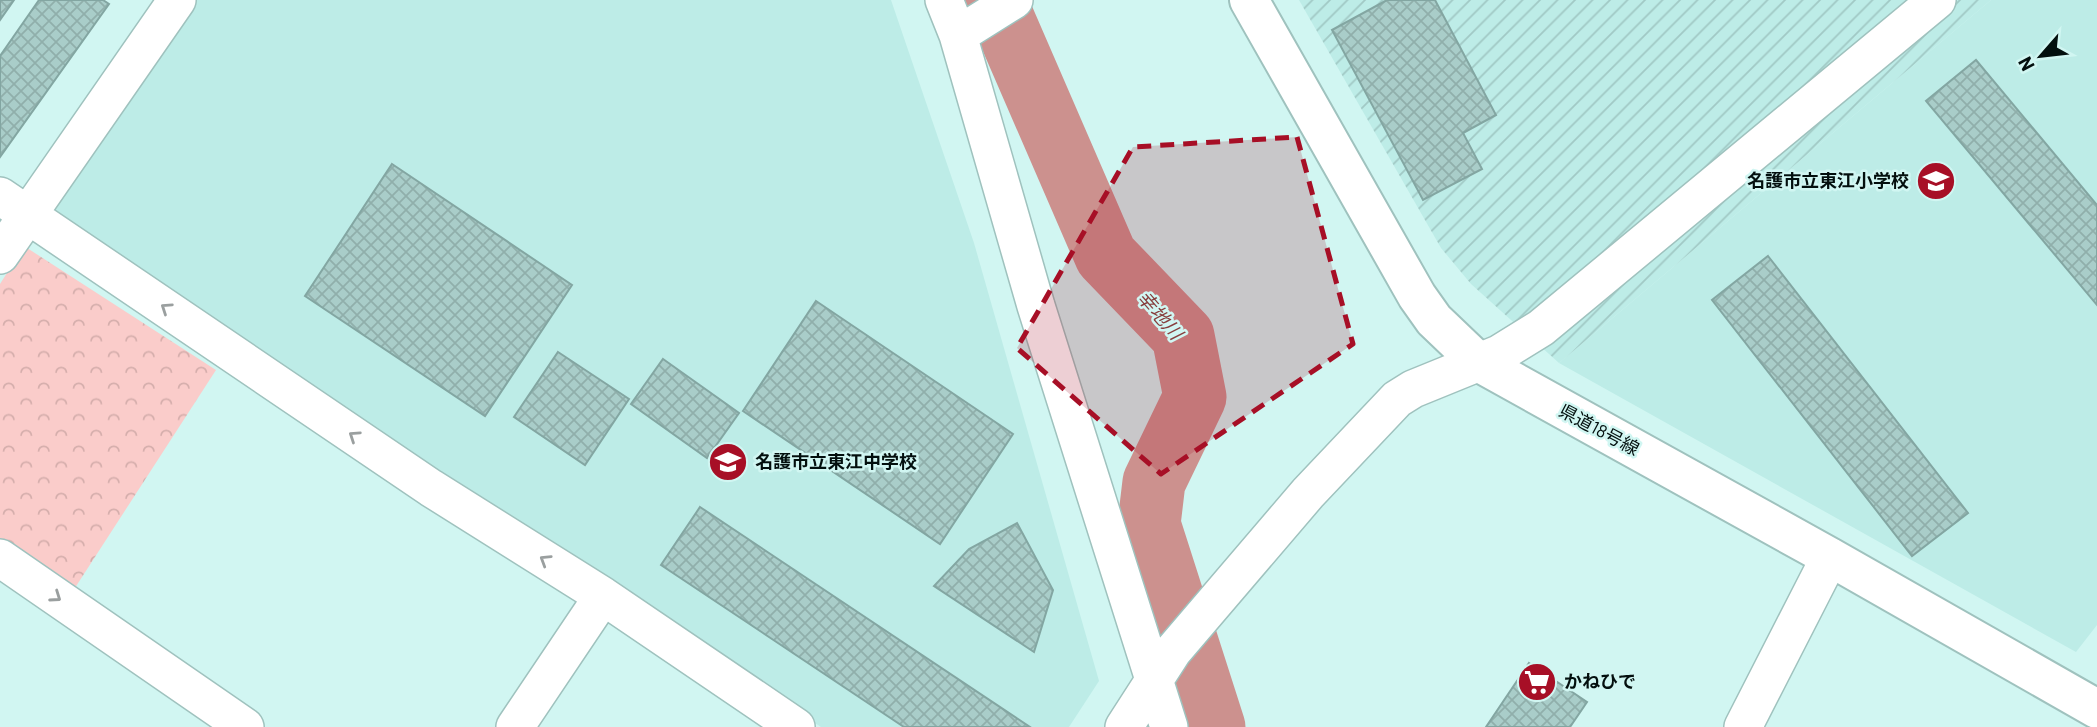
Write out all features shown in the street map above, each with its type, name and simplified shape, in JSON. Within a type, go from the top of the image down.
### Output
[{"type":"main road","name":"県道18号線","points":[[1249,0],[1417,296],[1434,320],[1478,362],[2097,709]]},
{"type":"street","points":[[944,0],[967,28],[1035,306],[1164,665],[1169,727]]},
{"type":"street","points":[[967,28],[1013,0]]},
{"type":"street","points":[[1124,727],[1164,665],[1203,616],[1308,494],[1397,399],[1413,389],[1499,354],[1541,328],[1937,0]]},
{"type":"street","points":[[0,255],[14,205],[170,3]]},
{"type":"street","points":[[14,205],[431,488],[603,596],[796,727]]},
{"type":"street","points":[[1743,727],[1830,557]]},
{"type":"street","points":[[0,558],[246,727]]},
{"type":"street","points":[[515,727],[603,596]]},
{"type":"highlighted area","points":[[1297,137],[1353,344],[1161,474],[1017,348],[1133,147]]},
{"type":"shaded area","name":"名護市立東江中学校","points":[[188,0],[891,0],[974,243],[1099,681],[1069,727],[821,727],[50,218]]},
{"type":"shaded area","points":[[1299,0],[1991,0],[1559,363],[1471,284],[1441,248]]},
{"type":"shaded area","name":"名護市立東江小学校","points":[[1991,0],[2097,0],[2097,625],[2076,652],[1559,363]]},
{"type":"green space","points":[[24,246],[216,370],[71,594],[0,548],[0,284]]},
{"type":"water","points":[[1149,524],[1223,727],[1197,727],[1168,627]]},
{"type":"building","points":[[0,0],[14,0],[0,20]]},
{"type":"building","points":[[39,0],[103,0],[109,4],[0,157],[0,56]]},
{"type":"building","points":[[1387,0],[1435,0],[1496,115],[1463,133],[1482,169],[1423,200],[1332,30]]},
{"type":"building","points":[[1976,60],[2097,205],[2097,305],[1926,101]]},
{"type":"building","points":[[392,164],[572,285],[485,416],[305,296]]},
{"type":"building","points":[[1768,256],[1968,513],[1912,556],[1712,300]]},
{"type":"building","points":[[816,301],[1013,434],[940,544],[743,411]]},
{"type":"building","points":[[558,352],[629,399],[585,465],[514,417]]},
{"type":"building","points":[[663,359],[739,413],[707,458],[631,404]]},
{"type":"building","points":[[700,507],[1030,727],[904,727],[661,565]]},
{"type":"building","points":[[1017,523],[1053,590],[1034,652],[934,586],[969,549]]},
{"type":"building","name":"かねひで","points":[[1529,663],[1587,702],[1570,727],[1486,727]]},
{"type":"waterway","name":"幸地川","points":[[995,0],[1106,256],[1183,336],[1195,397],[1154,482],[1149,524],[1214,727]]},
{"type":"place","name":"名護市立東江小学校","points":[[1936,181]]},
{"type":"place","name":"名護市立東江中学校","points":[[728,462]]},
{"type":"place","name":"かねひで","points":[[1537,682]]}]
